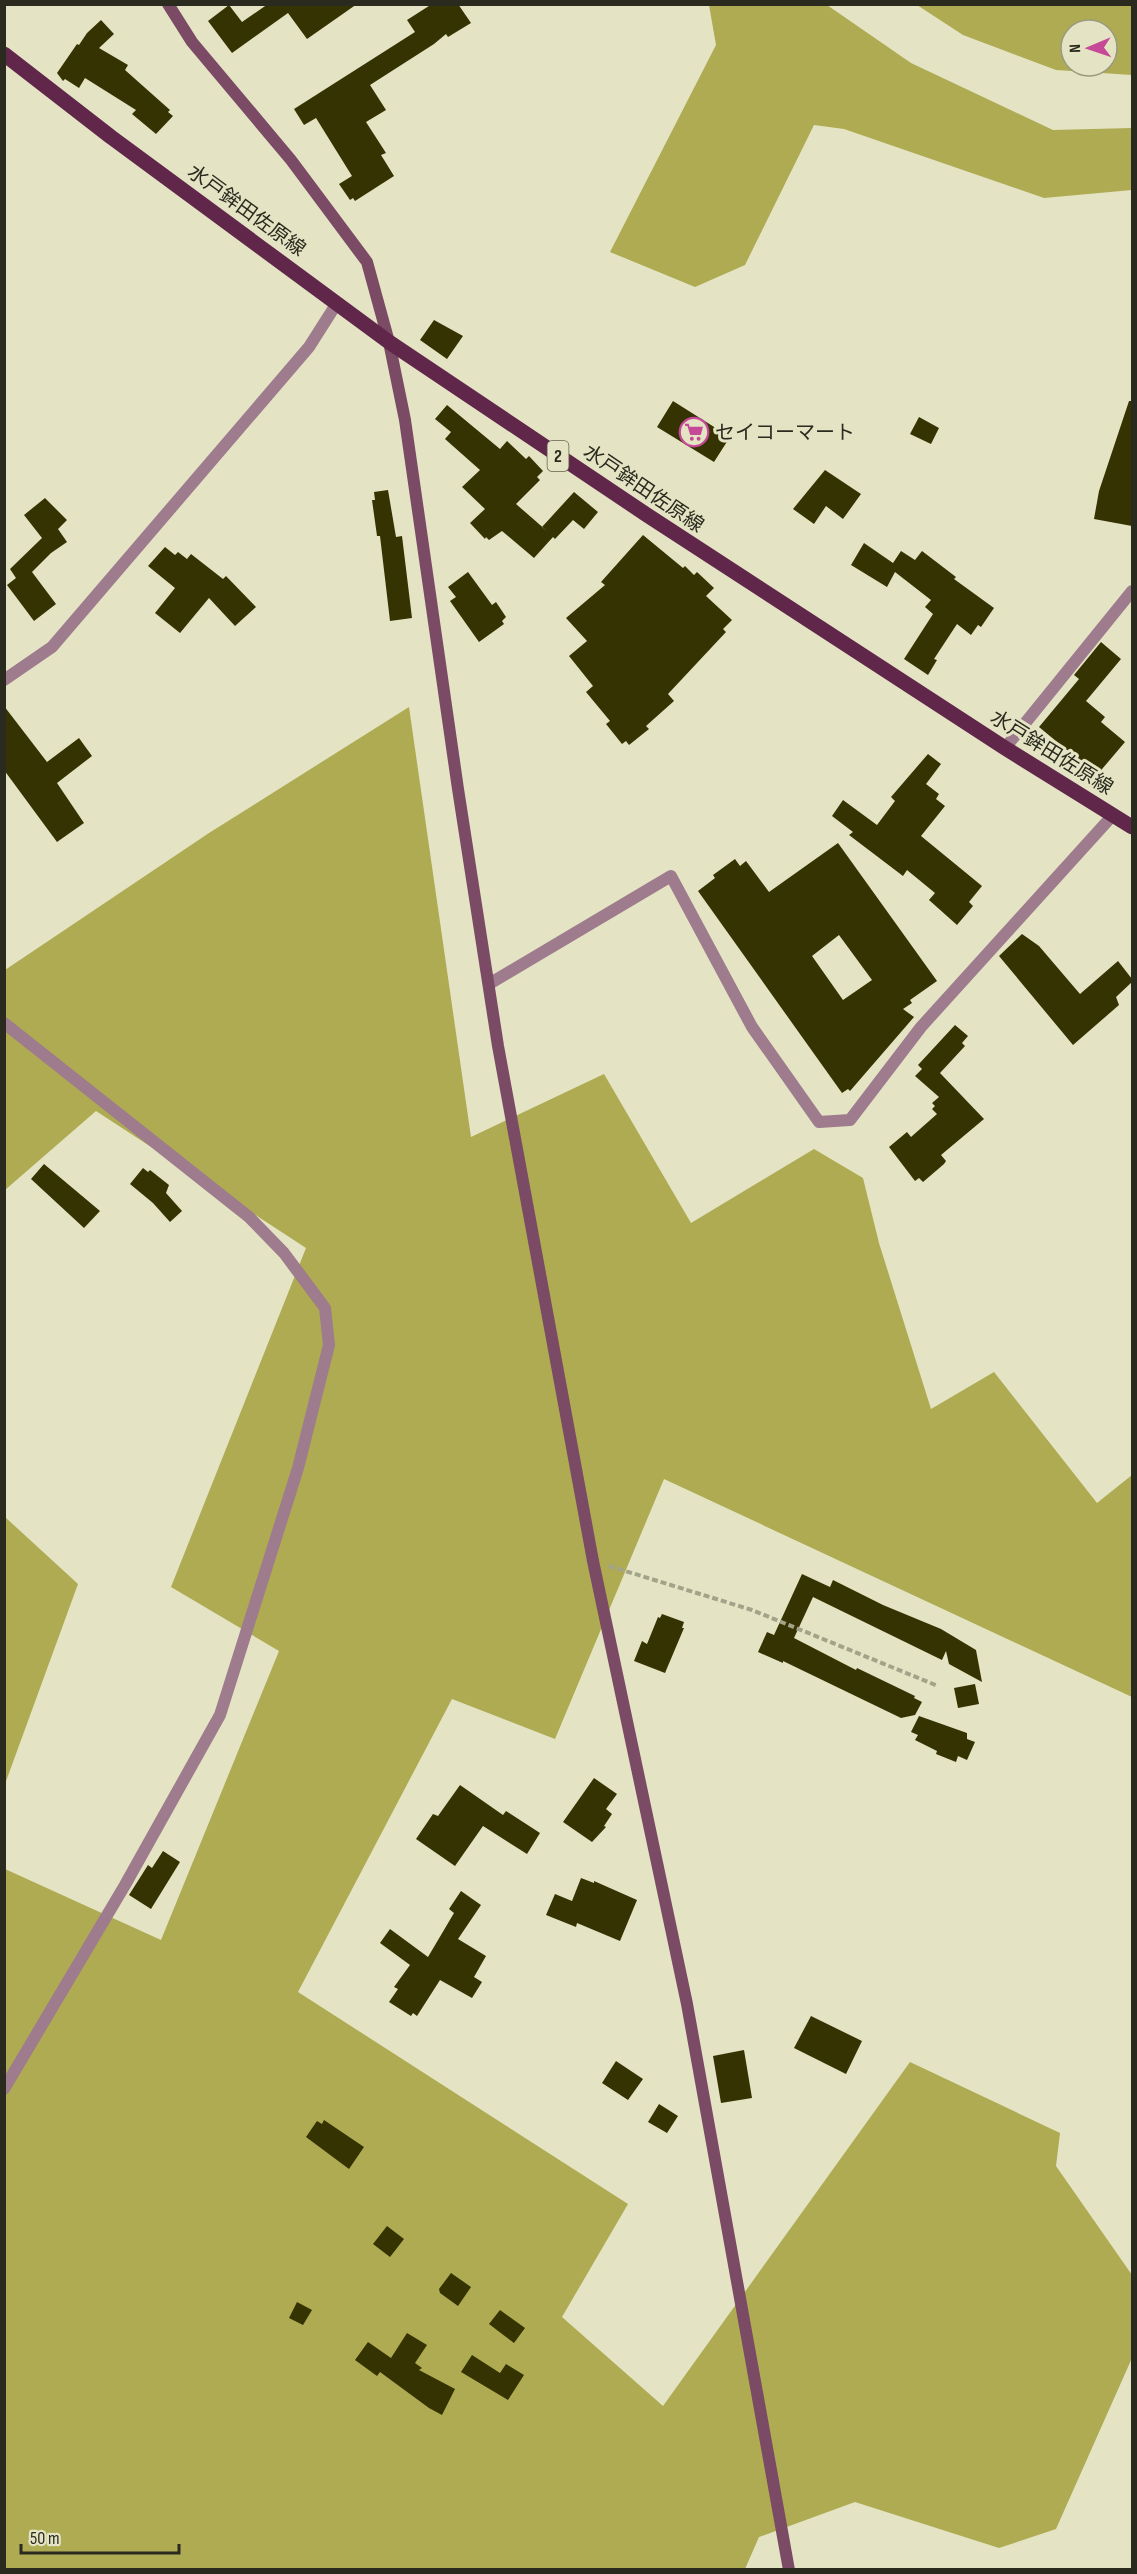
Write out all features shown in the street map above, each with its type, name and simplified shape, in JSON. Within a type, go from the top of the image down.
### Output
[{"type":"main road","name":"水戸鉾田佐原線","points":[[4,54],[111,138],[389,342],[646,515],[1005,748],[1132,827]]},
{"type":"street","points":[[168,4],[192,42],[291,160],[368,262],[389,342],[405,420],[458,789],[489,984],[593,1561],[687,2004],[789,2570]]},
{"type":"street","points":[[4,680],[52,647],[309,347],[338,303]]},
{"type":"street","points":[[1005,748],[1132,591]]},
{"type":"street","points":[[489,984],[671,876],[752,1028],[819,1122],[850,1120],[921,1027],[1113,815]]},
{"type":"street","points":[[4,1023],[249,1217],[284,1253],[325,1308],[328,1345],[298,1468],[220,1715],[125,1884],[4,2089]]},
{"type":"path","points":[[593,1561],[752,1610],[938,1686]]},
{"type":"shaded area","points":[[709,5],[827,5],[911,63],[1053,130],[1132,128],[1132,190],[1044,198],[844,129],[814,125],[745,265],[695,287],[610,252],[716,45]]},
{"type":"shaded area","points":[[917,5],[1132,5],[1132,75],[1119,74],[1119,18],[1059,18],[1059,70],[963,35]]},
{"type":"shaded area","points":[[409,707],[471,1137],[604,1074],[691,1223],[814,1149],[863,1178],[879,1243],[931,1409],[994,1372],[1097,1503],[1132,1475],[1132,1697],[664,1479],[555,1739],[452,1699],[298,1992],[628,2204],[562,2317],[663,2406],[910,2062],[1060,2133],[1056,2166],[1132,2275],[1132,2358],[1056,2529],[999,2548],[855,2502],[759,2537],[745,2569],[5,2569],[5,1869],[161,1940],[279,1651],[171,1587],[306,1248],[96,1111],[5,1190],[5,970],[209,833]]},
{"type":"shaded area","points":[[5,1517],[78,1584],[5,1784]]},
{"type":"building","points":[[268,4],[357,4],[307,39],[288,13],[232,53],[208,21],[229,5],[242,22]]},
{"type":"building","points":[[432,4],[458,4],[471,23],[448,37],[446,34],[370,85],[386,110],[366,122],[386,153],[381,155],[394,176],[355,201],[353,198],[350,200],[339,184],[352,176],[316,118],[304,125],[294,109],[415,32],[407,20]]},
{"type":"building","points":[[101,20],[114,34],[99,48],[128,65],[125,70],[170,110],[168,112],[173,116],[156,134],[132,114],[136,110],[85,78],[79,88],[65,79],[63,81],[57,73],[77,44],[79,45],[87,33]]},
{"type":"building","points":[[434,320],[463,336],[447,359],[420,340]]},
{"type":"building","name":"セイコーマート","points":[[673,401],[730,437],[714,462],[657,427]]},
{"type":"building","points":[[1129,401],[1132,401],[1132,526],[1094,519],[1099,491]]},
{"type":"building","points":[[447,405],[500,449],[507,441],[526,459],[529,456],[543,471],[537,477],[540,480],[516,504],[542,527],[574,492],[598,512],[584,529],[573,520],[534,558],[502,531],[489,540],[486,537],[485,539],[470,523],[485,509],[462,487],[480,470],[445,439],[451,432],[435,419]]},
{"type":"building","points":[[919,417],[939,428],[931,444],[910,434]]},
{"type":"building","points":[[825,470],[861,494],[843,519],[826,506],[814,524],[793,509]]},
{"type":"building","points":[[388,490],[396,537],[402,536],[412,618],[390,621],[380,536],[377,536],[372,500],[375,500],[374,492]]},
{"type":"building","points":[[45,498],[67,520],[58,529],[67,542],[51,553],[32,572],[56,604],[34,621],[7,585],[16,578],[10,569],[42,538],[24,515]]},
{"type":"building","points":[[643,535],[683,568],[685,566],[694,575],[697,572],[714,588],[706,596],[732,620],[723,629],[726,632],[668,694],[674,701],[646,726],[649,729],[629,745],[626,741],[622,744],[606,724],[610,721],[586,692],[593,686],[569,656],[587,641],[566,618],[605,585],[601,582]]},
{"type":"building","points":[[864,543],[893,563],[901,551],[915,560],[922,551],[956,577],[954,579],[994,608],[981,627],[978,625],[971,635],[957,624],[934,659],[937,660],[928,675],[904,659],[933,614],[925,607],[931,600],[895,572],[887,587],[851,565]]},
{"type":"building","points":[[165,547],[175,555],[178,552],[187,559],[191,554],[223,579],[226,576],[256,607],[235,626],[209,598],[180,633],[155,613],[175,588],[148,566]]},
{"type":"building","points":[[468,572],[492,605],[496,602],[506,617],[502,621],[504,624],[479,642],[450,601],[456,597],[448,587]]},
{"type":"building","points":[[1101,642],[1121,659],[1086,701],[1105,717],[1101,722],[1125,742],[1097,775],[1039,727],[1079,679],[1074,675]]},
{"type":"building","points":[[4,706],[47,762],[79,738],[92,756],[57,783],[84,823],[57,842],[4,770]]},
{"type":"building","points":[[928,754],[941,764],[926,784],[939,794],[936,799],[945,806],[921,836],[982,886],[969,902],[973,906],[957,925],[929,900],[935,893],[907,870],[903,876],[849,835],[853,832],[832,816],[843,800],[877,825],[895,801],[891,797]]},
{"type":"building","points":[[838,843],[937,981],[910,1000],[912,1003],[903,1009],[914,1017],[850,1091],[848,1089],[842,1093],[698,891],[715,878],[713,875],[735,859],[740,866],[746,861],[769,892]],"holes":[[[839,935],[872,980],[843,1000],[812,956]]]},
{"type":"building","points":[[1022,934],[1039,946],[1080,994],[1118,961],[1132,979],[1132,982],[1116,997],[1119,1005],[1073,1045],[999,956]]},
{"type":"building","points":[[955,1025],[968,1036],[962,1043],[965,1046],[940,1073],[984,1119],[941,1155],[946,1161],[944,1164],[923,1182],[919,1178],[915,1181],[889,1147],[907,1132],[911,1137],[937,1114],[932,1109],[935,1106],[932,1103],[939,1097],[915,1076],[922,1069],[918,1065]]},
{"type":"building","points":[[44,1164],[100,1211],[84,1228],[31,1179]]},
{"type":"building","points":[[143,1168],[148,1172],[150,1170],[169,1185],[166,1193],[182,1211],[170,1222],[153,1203],[130,1184]]},
{"type":"building","points":[[802,1574],[830,1587],[833,1580],[883,1605],[941,1629],[976,1650],[982,1682],[949,1664],[946,1651],[942,1660],[813,1597],[794,1638],[856,1670],[857,1668],[915,1696],[914,1698],[922,1702],[915,1715],[901,1718],[783,1661],[783,1663],[758,1652],[767,1632],[774,1635]]},
{"type":"building","points":[[662,1614],[684,1622],[682,1628],[684,1628],[665,1673],[634,1661],[642,1641],[647,1644],[658,1617],[660,1618]]},
{"type":"building","points":[[975,1684],[979,1704],[958,1708],[954,1688]]},
{"type":"building","points":[[919,1716],[967,1733],[967,1739],[975,1742],[967,1760],[958,1756],[956,1762],[936,1754],[937,1751],[915,1740],[918,1735],[911,1732]]},
{"type":"building","points":[[594,1778],[617,1794],[606,1809],[612,1814],[604,1826],[606,1827],[592,1842],[563,1822]]},
{"type":"building","points":[[460,1785],[503,1815],[506,1811],[540,1833],[527,1854],[483,1826],[455,1866],[416,1839],[433,1814],[438,1816]]},
{"type":"building","points":[[163,1851],[180,1862],[151,1909],[129,1895],[148,1865],[152,1868]]},
{"type":"building","points":[[581,1878],[594,1883],[594,1881],[637,1900],[620,1941],[577,1923],[576,1927],[546,1915],[555,1894],[572,1901]]},
{"type":"building","points":[[461,1891],[481,1905],[458,1939],[486,1956],[474,1977],[482,1982],[472,1998],[440,1980],[417,2016],[413,2013],[411,2016],[389,2002],[398,1989],[394,1987],[410,1965],[380,1943],[390,1929],[428,1957],[454,1913],[449,1909]]},
{"type":"building","points":[[811,2016],[862,2041],[846,2074],[794,2048]]},
{"type":"building","points":[[744,2050],[752,2098],[721,2103],[713,2056]]},
{"type":"building","points":[[616,2061],[643,2079],[628,2100],[602,2083]]},
{"type":"building","points":[[659,2104],[678,2116],[667,2133],[648,2122]]},
{"type":"building","points":[[324,2120],[364,2147],[349,2169],[306,2137],[317,2121],[322,2124]]},
{"type":"building","points":[[387,2226],[404,2239],[390,2257],[373,2244]]},
{"type":"building","points":[[451,2273],[471,2287],[458,2306],[440,2293],[439,2289]]},
{"type":"building","points":[[297,2302],[312,2310],[303,2325],[289,2318]]},
{"type":"building","points":[[500,2310],[525,2328],[514,2343],[489,2324]]},
{"type":"building","points":[[407,2333],[427,2345],[415,2363],[422,2368],[419,2370],[455,2389],[442,2415],[380,2372],[377,2376],[355,2360],[368,2342],[391,2358]]},
{"type":"building","points":[[472,2355],[500,2373],[506,2364],[524,2375],[508,2400],[461,2372]]},
{"type":"place","name":"セイコーマート","points":[[694,432]]}]
